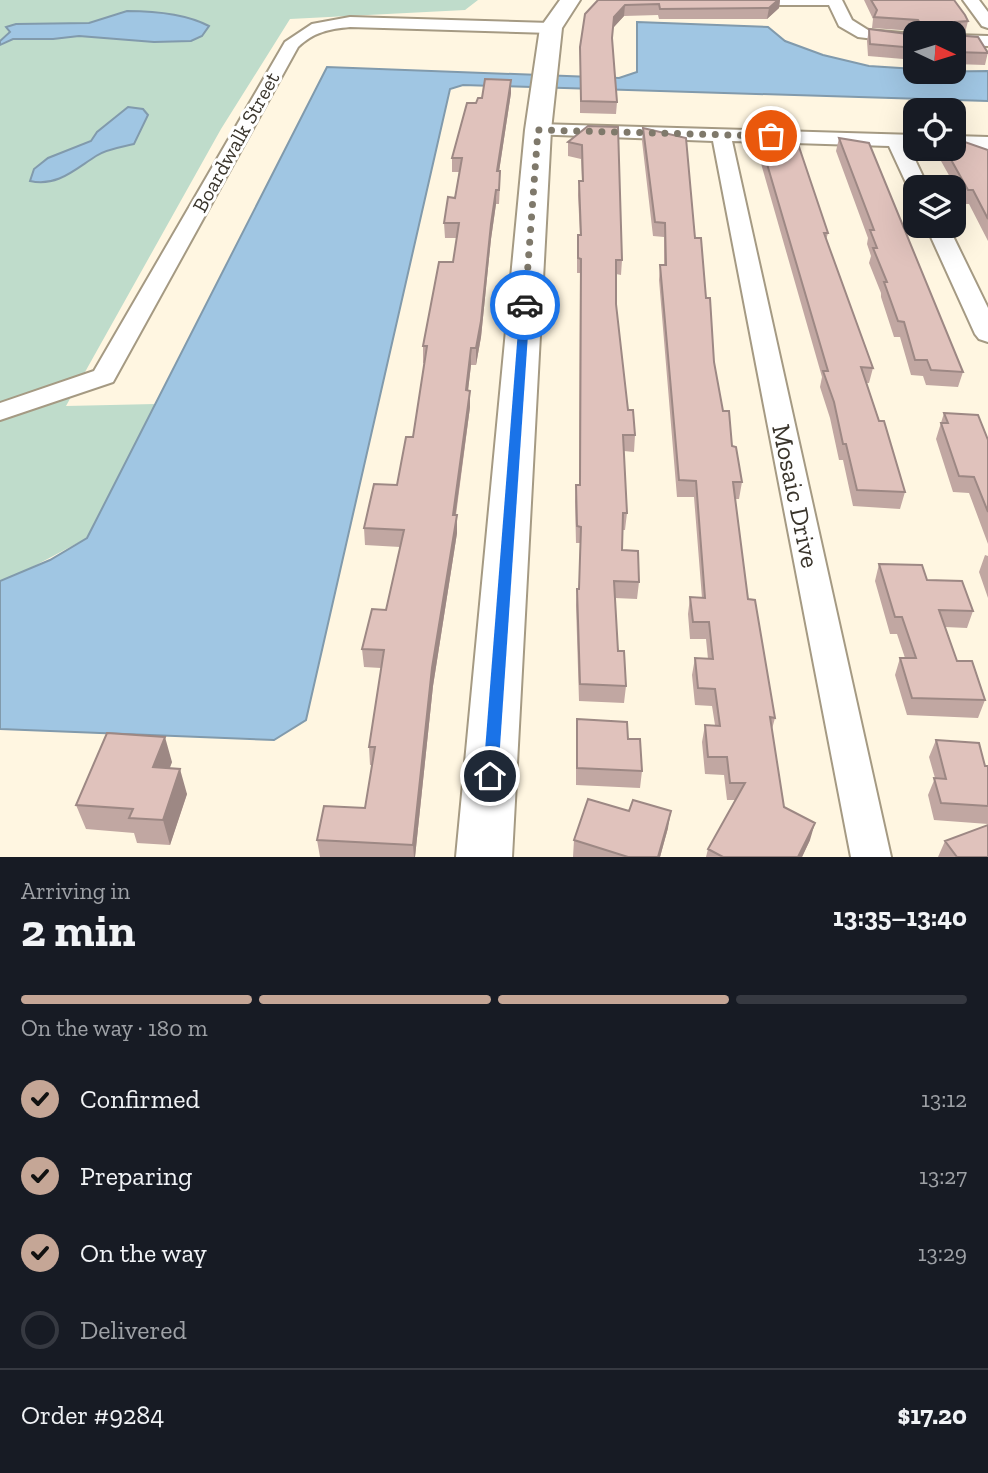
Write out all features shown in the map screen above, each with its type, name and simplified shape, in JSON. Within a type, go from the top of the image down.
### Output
[{"type":"street","points":[[484,857],[538,130],[551,28],[570,0]]},
{"type":"street","points":[[772,0],[834,1],[845,23],[864,34],[903,38]]},
{"type":"street","points":[[971,0],[988,23]]},
{"type":"street","name":"Boardwalk Street","points":[[0,412],[104,376],[291,46],[303,32],[322,25],[350,22],[551,28]]},
{"type":"street","points":[[966,40],[988,41]]},
{"type":"street","points":[[538,130],[903,140]]},
{"type":"street","name":"Mosaic Drive","points":[[721,134],[871,857]]},
{"type":"street","points":[[966,142],[988,143]]},
{"type":"street","points":[[943,238],[988,334]]},
{"type":"green space","points":[[0,0],[478,0],[465,10],[290,19],[221,129],[66,406],[155,404],[87,538],[6,581],[0,581]]},
{"type":"water","points":[[127,11],[169,14],[209,26],[202,36],[191,41],[154,42],[79,36],[13,39],[0,45],[0,41],[10,32],[6,27],[16,24],[89,23]]},
{"type":"water","points":[[637,22],[768,27],[785,41],[823,55],[869,66],[903,68],[903,84],[966,84],[966,71],[988,71],[988,101],[966,100],[966,98],[463,85],[450,89],[306,720],[274,740],[0,729],[0,581],[50,560],[87,538],[327,67],[619,78],[637,72]]},
{"type":"water","points":[[128,107],[143,109],[148,115],[134,144],[100,154],[73,172],[49,182],[30,181],[34,169],[48,158],[91,141],[97,132]]},
{"type":"building","points":[[598,0],[778,0],[769,8],[660,9],[659,4],[625,5],[614,17],[612,38],[617,102],[581,101],[580,47],[585,14]]},
{"type":"building","points":[[871,0],[954,0],[968,21],[874,17],[877,10]]},
{"type":"building","points":[[869,29],[903,33],[903,47],[870,44]]},
{"type":"building","points":[[966,36],[978,37],[988,53],[966,52]]},
{"type":"building","points":[[485,79],[511,80],[497,171],[500,171],[499,190],[496,190],[491,224],[481,321],[476,348],[471,348],[466,390],[470,391],[453,515],[457,515],[432,668],[413,845],[317,840],[324,806],[365,808],[375,747],[369,747],[384,650],[362,649],[372,609],[386,610],[404,530],[364,528],[374,484],[397,485],[406,437],[413,437],[427,346],[423,346],[439,262],[453,262],[459,223],[444,223],[448,197],[455,198],[462,158],[452,158],[467,103],[476,103],[478,98],[482,98]]},
{"type":"building","points":[[588,126],[618,127],[622,260],[616,260],[616,304],[628,410],[633,410],[635,435],[623,435],[627,513],[623,513],[622,550],[638,551],[639,582],[614,581],[618,651],[624,651],[626,686],[580,684],[577,589],[581,527],[577,526],[576,485],[580,485],[579,181],[583,181],[582,145],[568,142]]},
{"type":"building","points":[[643,128],[686,138],[695,238],[701,238],[706,298],[710,298],[714,362],[723,411],[729,411],[732,446],[736,447],[742,482],[733,482],[748,599],[755,600],[775,718],[770,717],[784,807],[815,823],[798,857],[723,857],[708,849],[745,783],[730,783],[727,757],[708,757],[705,725],[720,726],[715,689],[698,688],[695,658],[713,659],[709,622],[693,622],[690,597],[705,598],[696,481],[679,480],[660,265],[666,265],[665,223],[655,222]]},
{"type":"building","points":[[775,132],[794,132],[828,233],[824,233],[873,368],[861,367],[879,421],[884,421],[905,492],[857,490],[823,371],[828,371],[762,147]]},
{"type":"building","points":[[839,138],[869,143],[903,226],[903,238],[908,238],[963,372],[931,370],[927,360],[915,360],[904,322],[898,321],[884,282],[887,282],[873,248],[877,248],[870,230],[874,230]]},
{"type":"building","points":[[966,142],[988,150],[988,219],[973,190],[968,190],[966,186],[966,175],[960,175],[952,161],[966,161]]},
{"type":"building","points":[[944,413],[978,415],[988,440],[988,512],[974,477],[959,476],[941,423],[948,423]]},
{"type":"building","points":[[879,564],[922,565],[927,580],[962,581],[973,611],[939,610],[957,661],[972,661],[985,700],[912,698],[900,658],[916,658],[902,617],[895,617]]},
{"type":"building","points":[[577,719],[627,722],[628,739],[640,739],[642,771],[577,768]]},
{"type":"building","points":[[107,733],[165,737],[153,767],[180,769],[163,820],[129,818],[133,809],[76,805]]},
{"type":"building","points":[[936,740],[979,743],[985,766],[988,766],[988,806],[941,803],[934,778],[946,779]]},
{"type":"building","points":[[588,799],[629,811],[633,800],[671,811],[658,857],[628,857],[574,840]]},
{"type":"building","points":[[988,825],[988,857],[957,857],[945,841]]},
{"type":"way so far","points":[[525,305],[538,130],[771,136]]},
{"type":"route","points":[[490,776],[525,305]]}]
